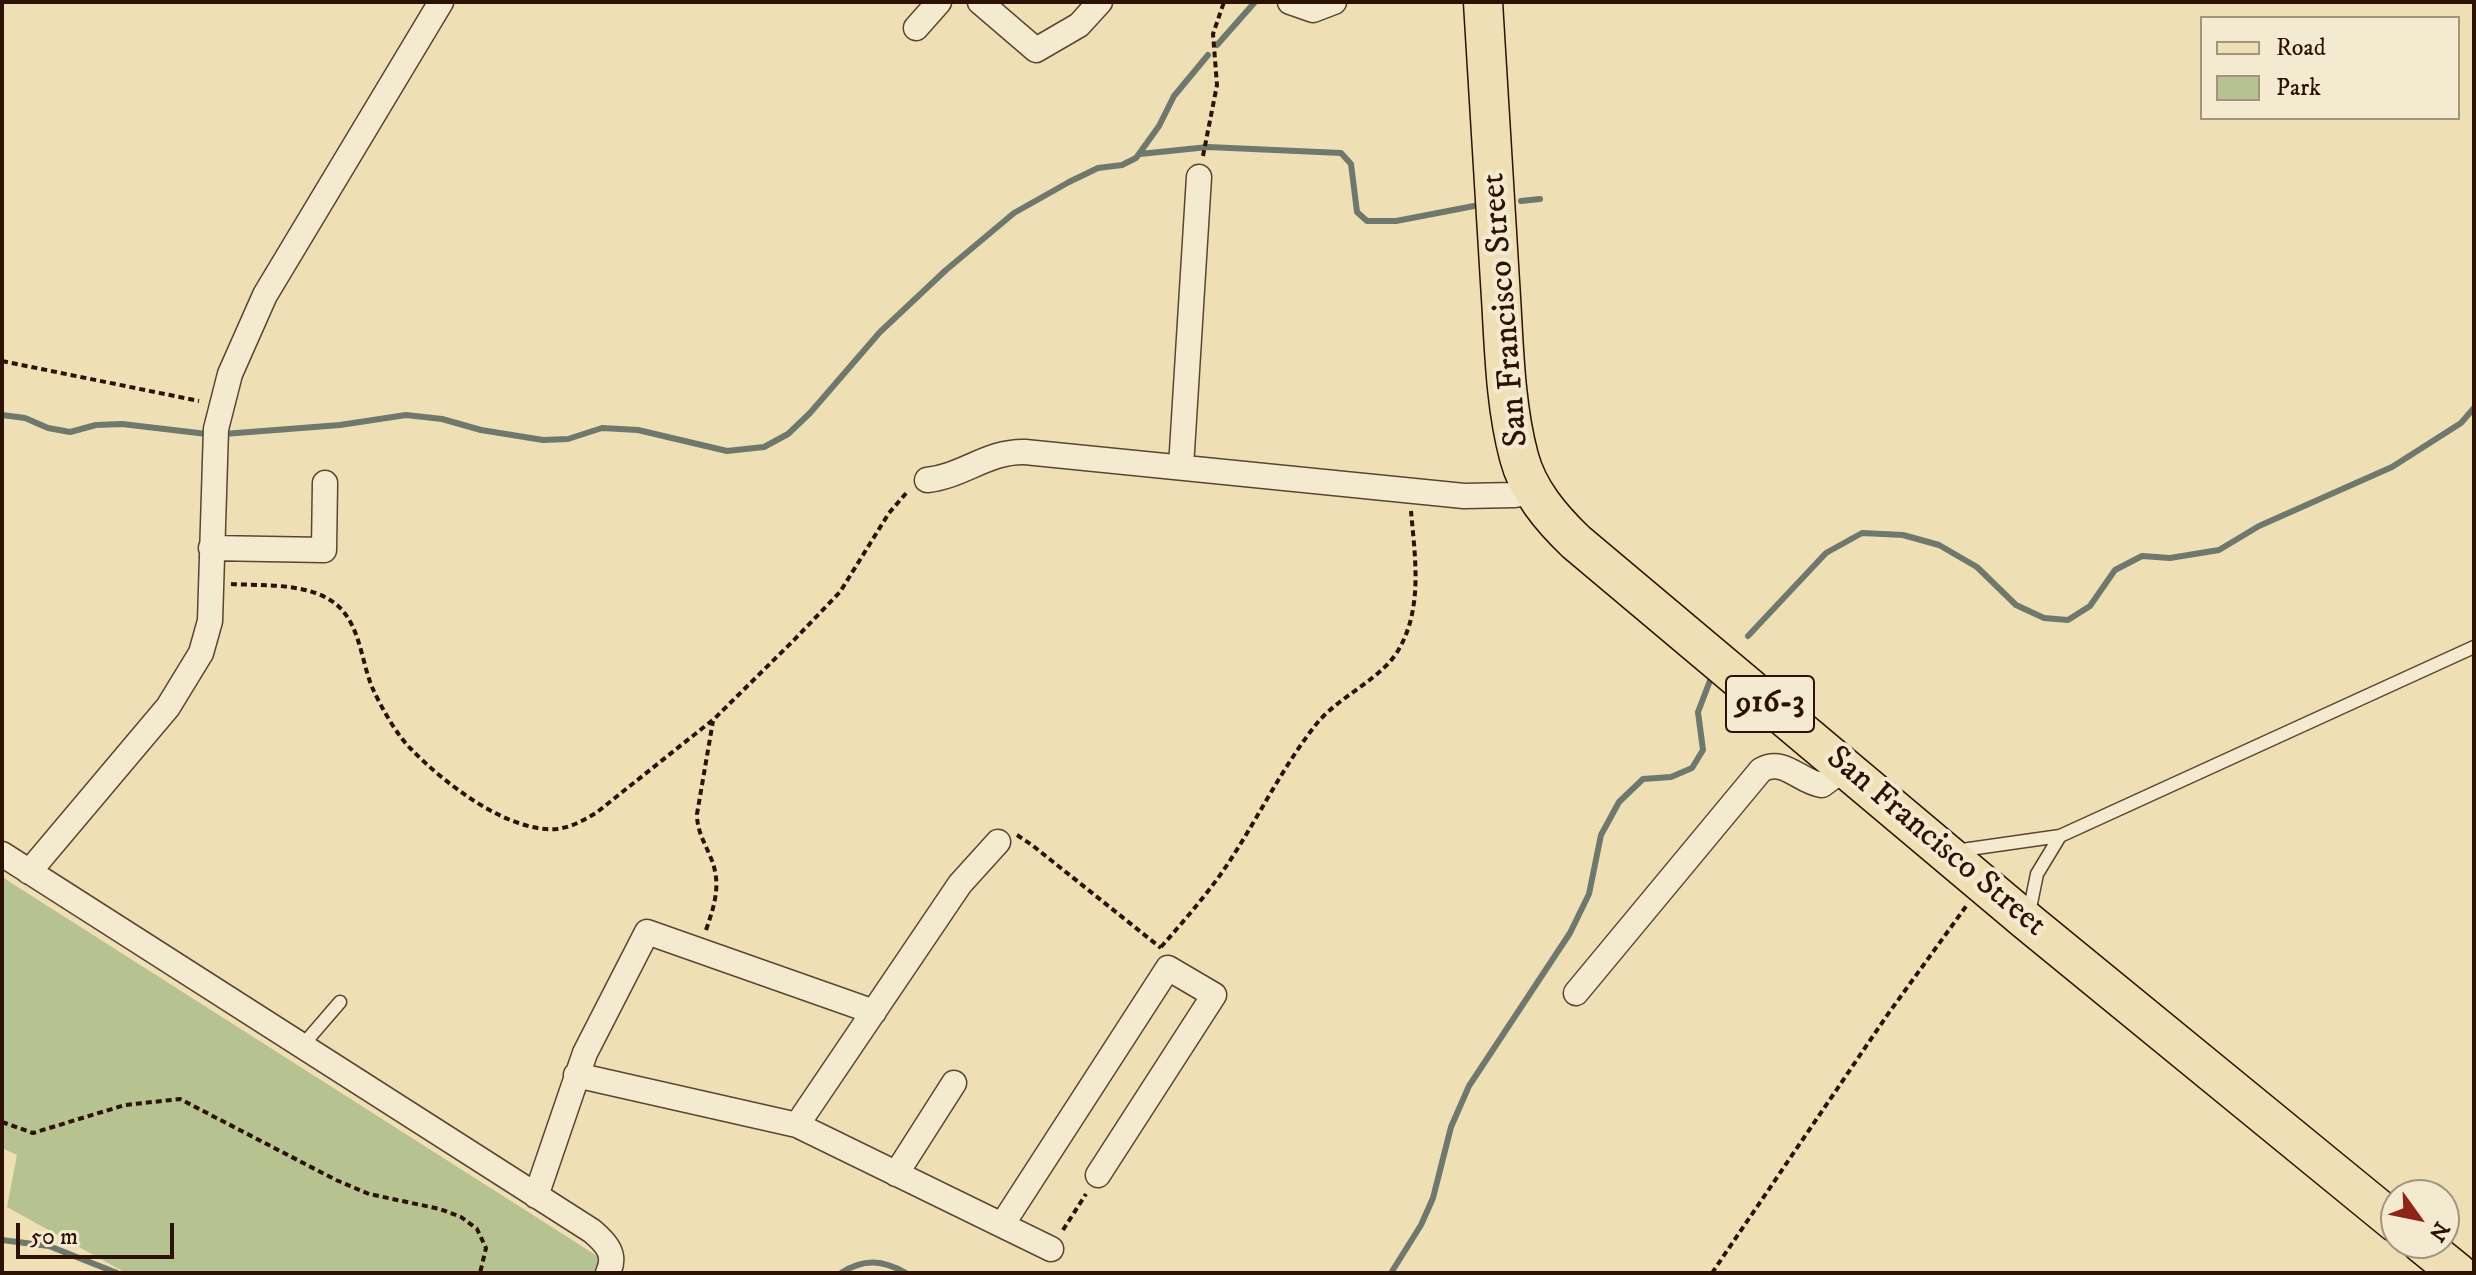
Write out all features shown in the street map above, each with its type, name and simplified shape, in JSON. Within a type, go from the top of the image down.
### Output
[{"type":"main road","name":"San Francisco Street","points":[[1483,2],[1507,374],[1519,459],[1549,516],[2028,922],[2380,1210]]},
{"type":"main road","points":[[2441,1259],[2458,1273]]},
{"type":"street","points":[[29,872],[168,707],[201,653],[210,621],[213,454],[230,374],[265,295],[441,2]]},
{"type":"street","points":[[916,28],[939,2]]},
{"type":"street","points":[[980,2],[1036,50],[1079,25],[1100,2]]},
{"type":"street","points":[[1290,2],[1313,10],[1334,2]]},
{"type":"street","points":[[1181,467],[1199,177]]},
{"type":"street","points":[[927,480],[955,474],[1007,452],[1409,490],[1492,496],[1534,492]]},
{"type":"street","points":[[211,548],[324,550],[325,483]]},
{"type":"street","points":[[1576,993],[1761,770],[1780,765],[1806,781],[1822,785],[1845,768]]},
{"type":"street","points":[[797,1125],[960,884],[998,842]]},
{"type":"street","points":[[2,854],[605,1242],[611,1253],[608,1273]]},
{"type":"street","points":[[536,1196],[576,1075],[595,1031],[647,932],[874,1012]]},
{"type":"street","points":[[1002,1225],[1168,968],[1214,995],[1098,1175]]},
{"type":"street","points":[[576,1075],[797,1125],[1051,1249]]},
{"type":"street","points":[[896,1174],[954,1083]]},
{"type":"lane","points":[[1946,852],[2060,836],[2474,647]]},
{"type":"lane","points":[[2028,922],[2037,874],[2060,836]]},
{"type":"lane","points":[[302,1046],[340,1002]]},
{"type":"path","points":[[1199,177],[1217,85],[1213,34],[1224,2]]},
{"type":"path","points":[[2,361],[221,406]]},
{"type":"path","points":[[212,583],[305,590],[324,596],[338,605],[350,621],[373,688],[409,747],[438,774],[492,811],[534,828],[558,829],[577,824],[596,813],[714,719],[840,592],[889,513],[914,486],[927,480]]},
{"type":"path","points":[[998,842],[1012,834],[1021,837],[1161,947],[1222,872],[1319,722],[1337,702],[1377,674],[1400,647],[1417,583],[1409,490]]},
{"type":"path","points":[[699,950],[716,901],[718,882],[697,827],[714,719]]},
{"type":"path","points":[[1712,1273],[1888,1014],[1983,884]]},
{"type":"path","points":[[2,1122],[33,1133],[125,1105],[180,1099],[358,1190],[461,1217],[477,1229],[486,1248],[480,1273]]},
{"type":"path","points":[[1051,1249],[1098,1175]]},
{"type":"green space","points":[[2,877],[602,1259],[593,1273],[126,1273],[7,1207],[17,1155],[2,1148]]},
{"type":"waterway","points":[[1217,45],[1255,2]]},
{"type":"waterway","points":[[224,434],[340,425],[406,415],[442,419],[481,430],[543,440],[568,439],[602,428],[638,430],[727,451],[764,447],[788,434],[880,332],[946,270],[1014,213],[1098,168],[1122,165],[1136,158],[1159,126],[1174,96],[1208,55]]},
{"type":"waterway","points":[[1140,154],[1208,147],[1341,153],[1351,164],[1357,212],[1367,221],[1396,221],[1474,206]]},
{"type":"waterway","points":[[1521,201],[1540,199]]},
{"type":"waterway","points":[[1748,636],[1826,553],[1862,533],[1903,535],[1939,545],[1977,567],[2016,605],[2044,618],[2068,620],[2090,606],[2115,570],[2142,556],[2170,558],[2219,550],[2259,526],[2392,467],[2461,423],[2474,408]]},
{"type":"waterway","points":[[2,415],[25,418],[48,428],[70,432],[96,425],[122,424],[207,434]]},
{"type":"waterway","points":[[1391,1273],[1421,1225],[1433,1198],[1451,1127],[1469,1086],[1570,933],[1589,894],[1601,835],[1619,802],[1643,779],[1671,777],[1692,768],[1703,750],[1698,712],[1711,678]]},
{"type":"waterway","points":[[2,1240],[49,1246],[117,1273]]},
{"type":"waterway","points":[[841,1273],[874,1262],[906,1273]]}]
